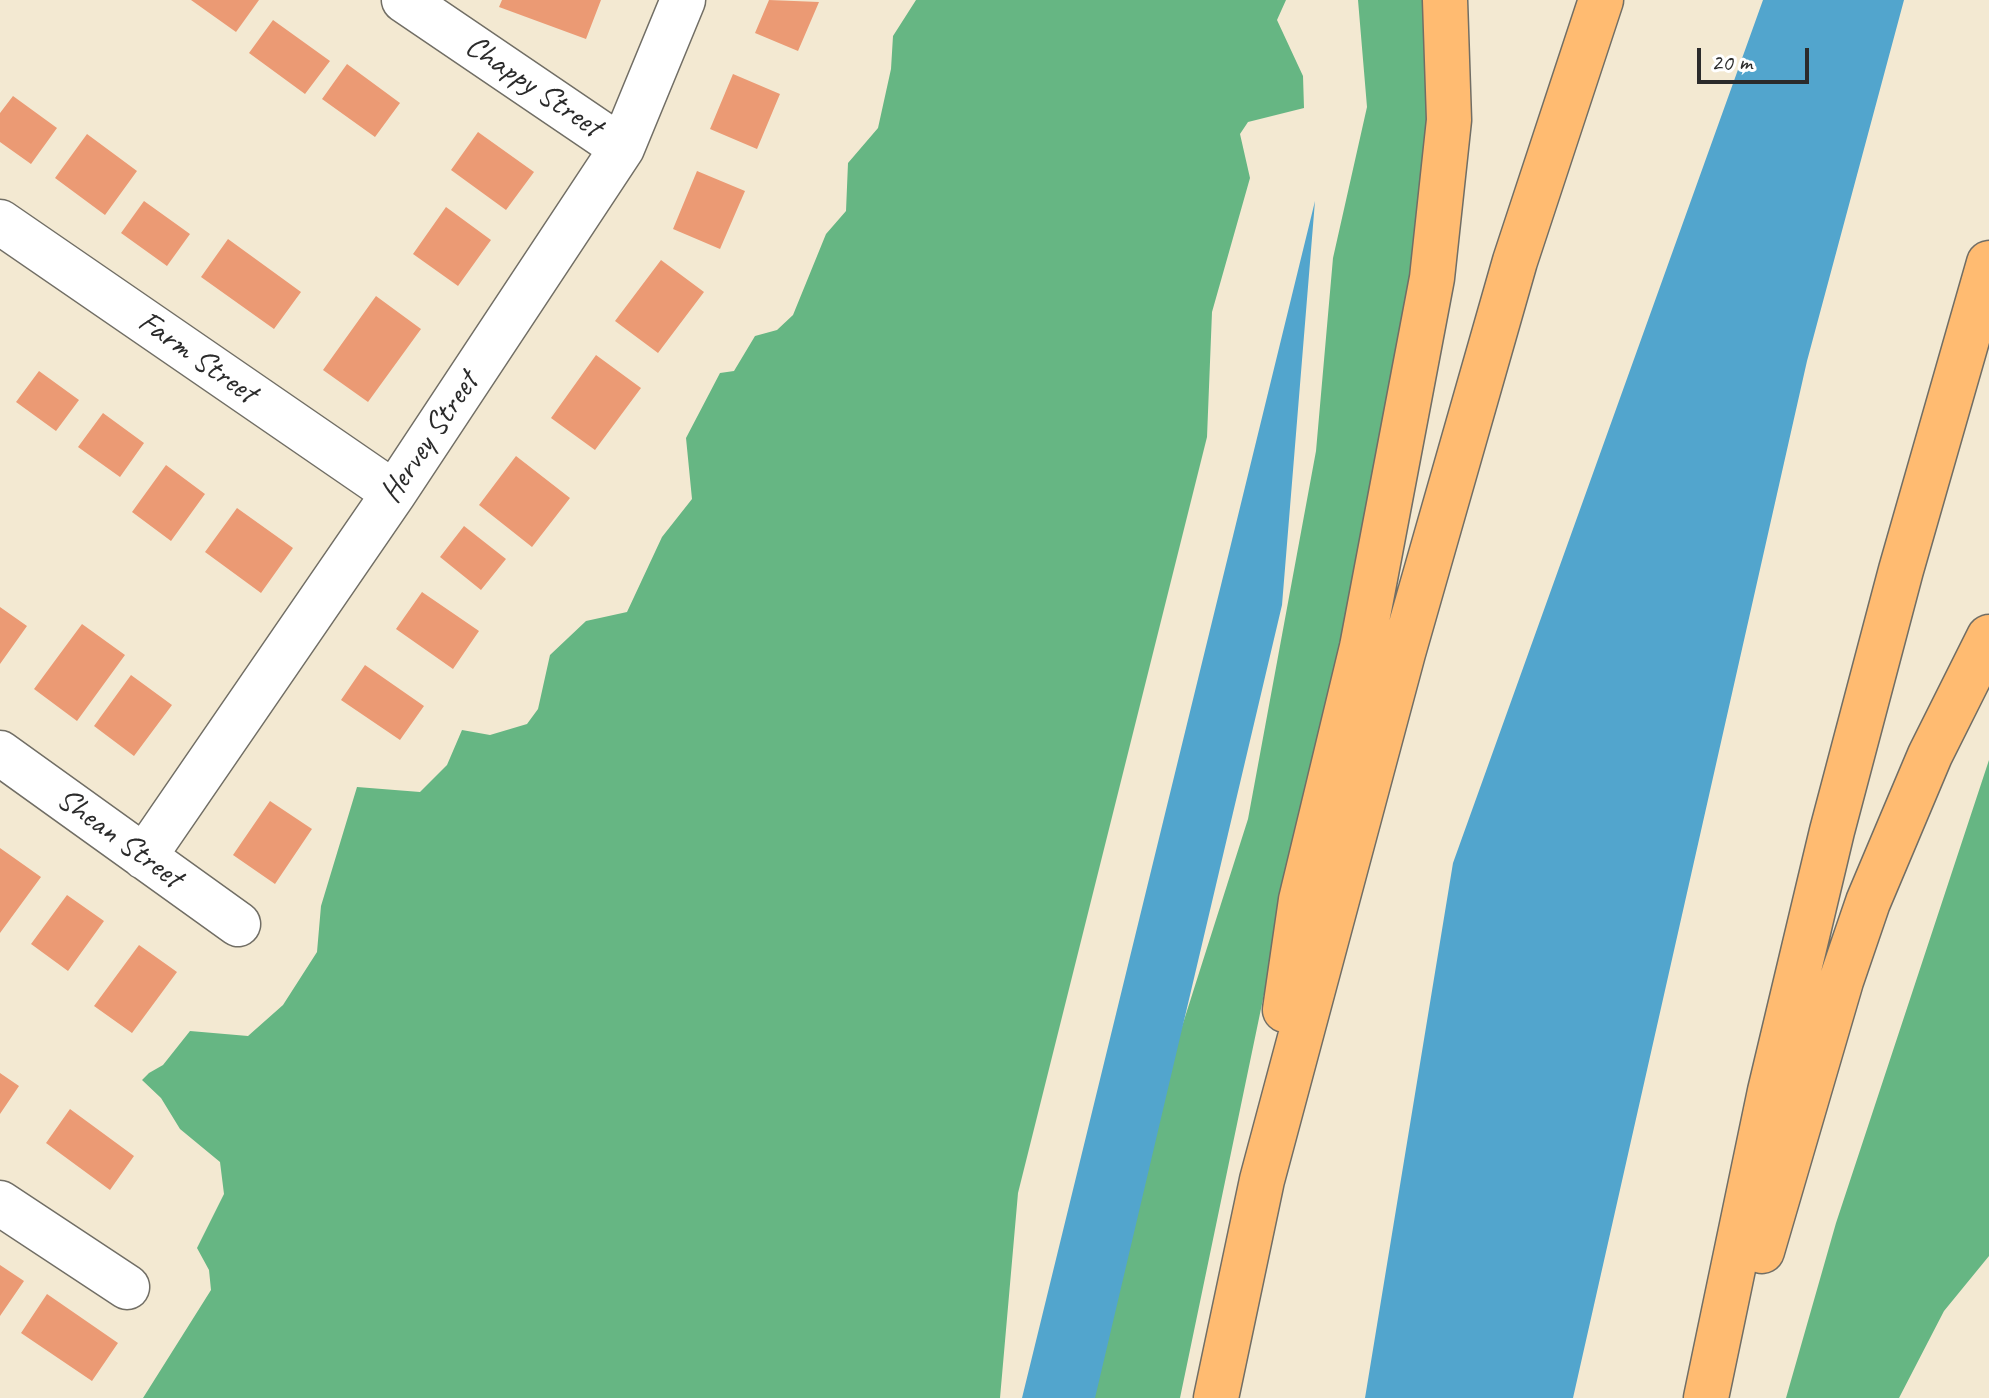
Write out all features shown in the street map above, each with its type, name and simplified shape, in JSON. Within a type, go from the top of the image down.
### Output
[{"type":"highway","points":[[1262,1180],[1301,900],[1362,647],[1432,278],[1449,120],[1445,0]]},
{"type":"highway","points":[[1216,1398],[1262,1180],[1476,392],[1515,261],[1601,0]]},
{"type":"highway","points":[[1706,1398],[1773,1077],[1832,831],[1925,483],[1989,263]]},
{"type":"highway","points":[[1716,1398],[1841,981],[1868,902],[1930,755],[1989,637]]},
{"type":"street","name":"Chappy Street","points":[[404,0],[622,148]]},
{"type":"street","name":"Hervey Street","points":[[144,857],[394,493],[622,148],[683,0]]},
{"type":"street","name":"Farm Street","points":[[0,222],[394,493]]},
{"type":"street","name":"Shean Street","points":[[0,753],[238,924]]},
{"type":"street","points":[[0,1203],[127,1287]]},
{"type":"green space","points":[[916,0],[1286,0],[1277,20],[1303,76],[1304,108],[1248,122],[1240,134],[1250,178],[1212,312],[1207,437],[1018,1193],[1000,1398],[143,1398],[211,1290],[209,1270],[197,1248],[224,1194],[220,1162],[180,1129],[161,1098],[142,1080],[163,1065],[190,1031],[248,1036],[283,1005],[317,952],[321,906],[357,787],[420,792],[447,765],[462,730],[490,735],[527,724],[538,709],[550,655],[586,621],[627,612],[662,537],[692,499],[686,438],[720,373],[734,371],[755,336],[777,330],[793,315],[826,234],[846,211],[848,163],[878,128],[891,69],[893,36]]},
{"type":"green space","points":[[1358,0],[1443,0],[1445,167],[1278,927],[1180,1398],[1085,1398],[1095,1300],[1248,819],[1316,451],[1333,258],[1367,107]]},
{"type":"green space","points":[[1989,760],[1989,1256],[1944,1311],[1899,1398],[1786,1398],[1836,1223]]},
{"type":"water","points":[[1763,0],[1904,0],[1807,361],[1573,1398],[1365,1398],[1453,863]]},
{"type":"water","points":[[1315,201],[1282,605],[1095,1398],[1022,1398]]},
{"type":"building","points":[[191,0],[259,0],[236,32]]},
{"type":"building","points":[[502,0],[601,0],[586,39],[499,7]]},
{"type":"building","points":[[769,0],[819,2],[798,51],[755,33]]},
{"type":"building","points":[[273,20],[330,61],[305,94],[249,53]]},
{"type":"building","points":[[347,64],[400,103],[375,137],[322,99]]},
{"type":"building","points":[[733,74],[780,94],[757,149],[710,129]]},
{"type":"building","points":[[13,96],[57,128],[31,164],[0,142],[0,113]]},
{"type":"building","points":[[478,132],[534,172],[506,210],[451,170]]},
{"type":"building","points":[[87,134],[137,171],[105,215],[55,178]]},
{"type":"building","points":[[697,171],[745,191],[720,249],[673,229]]},
{"type":"building","points":[[144,201],[190,234],[167,266],[121,233]]},
{"type":"building","points":[[446,207],[491,240],[458,286],[413,254]]},
{"type":"building","points":[[228,239],[301,292],[274,329],[201,277]]},
{"type":"building","points":[[661,260],[704,292],[658,353],[615,321]]},
{"type":"building","points":[[376,296],[421,329],[368,402],[323,370]]},
{"type":"building","points":[[596,355],[641,388],[595,450],[551,418]]},
{"type":"building","points":[[39,371],[79,400],[56,431],[16,402]]},
{"type":"building","points":[[103,413],[144,443],[120,477],[78,447]]},
{"type":"building","points":[[516,456],[570,498],[532,547],[479,505]]},
{"type":"building","points":[[166,465],[205,494],[171,541],[132,512]]},
{"type":"building","points":[[237,508],[293,548],[261,593],[205,552]]},
{"type":"building","points":[[464,526],[506,559],[481,590],[440,557]]},
{"type":"building","points":[[422,592],[479,631],[453,669],[396,629]]},
{"type":"building","points":[[0,607],[27,626],[0,664]]},
{"type":"building","points":[[82,624],[125,655],[77,721],[34,689]]},
{"type":"building","points":[[365,665],[424,706],[400,740],[341,700]]},
{"type":"building","points":[[131,675],[172,705],[134,756],[94,726]]},
{"type":"building","points":[[270,801],[312,829],[275,884],[233,855]]},
{"type":"building","points":[[0,848],[41,877],[0,933]]},
{"type":"building","points":[[67,895],[104,921],[68,971],[31,944]]},
{"type":"building","points":[[139,945],[177,972],[132,1033],[94,1006]]},
{"type":"building","points":[[0,1073],[19,1086],[0,1114]]},
{"type":"building","points":[[70,1109],[134,1156],[110,1190],[46,1143]]},
{"type":"building","points":[[0,1265],[24,1281],[0,1316]]},
{"type":"building","points":[[47,1294],[118,1343],[92,1381],[21,1333]]}]
